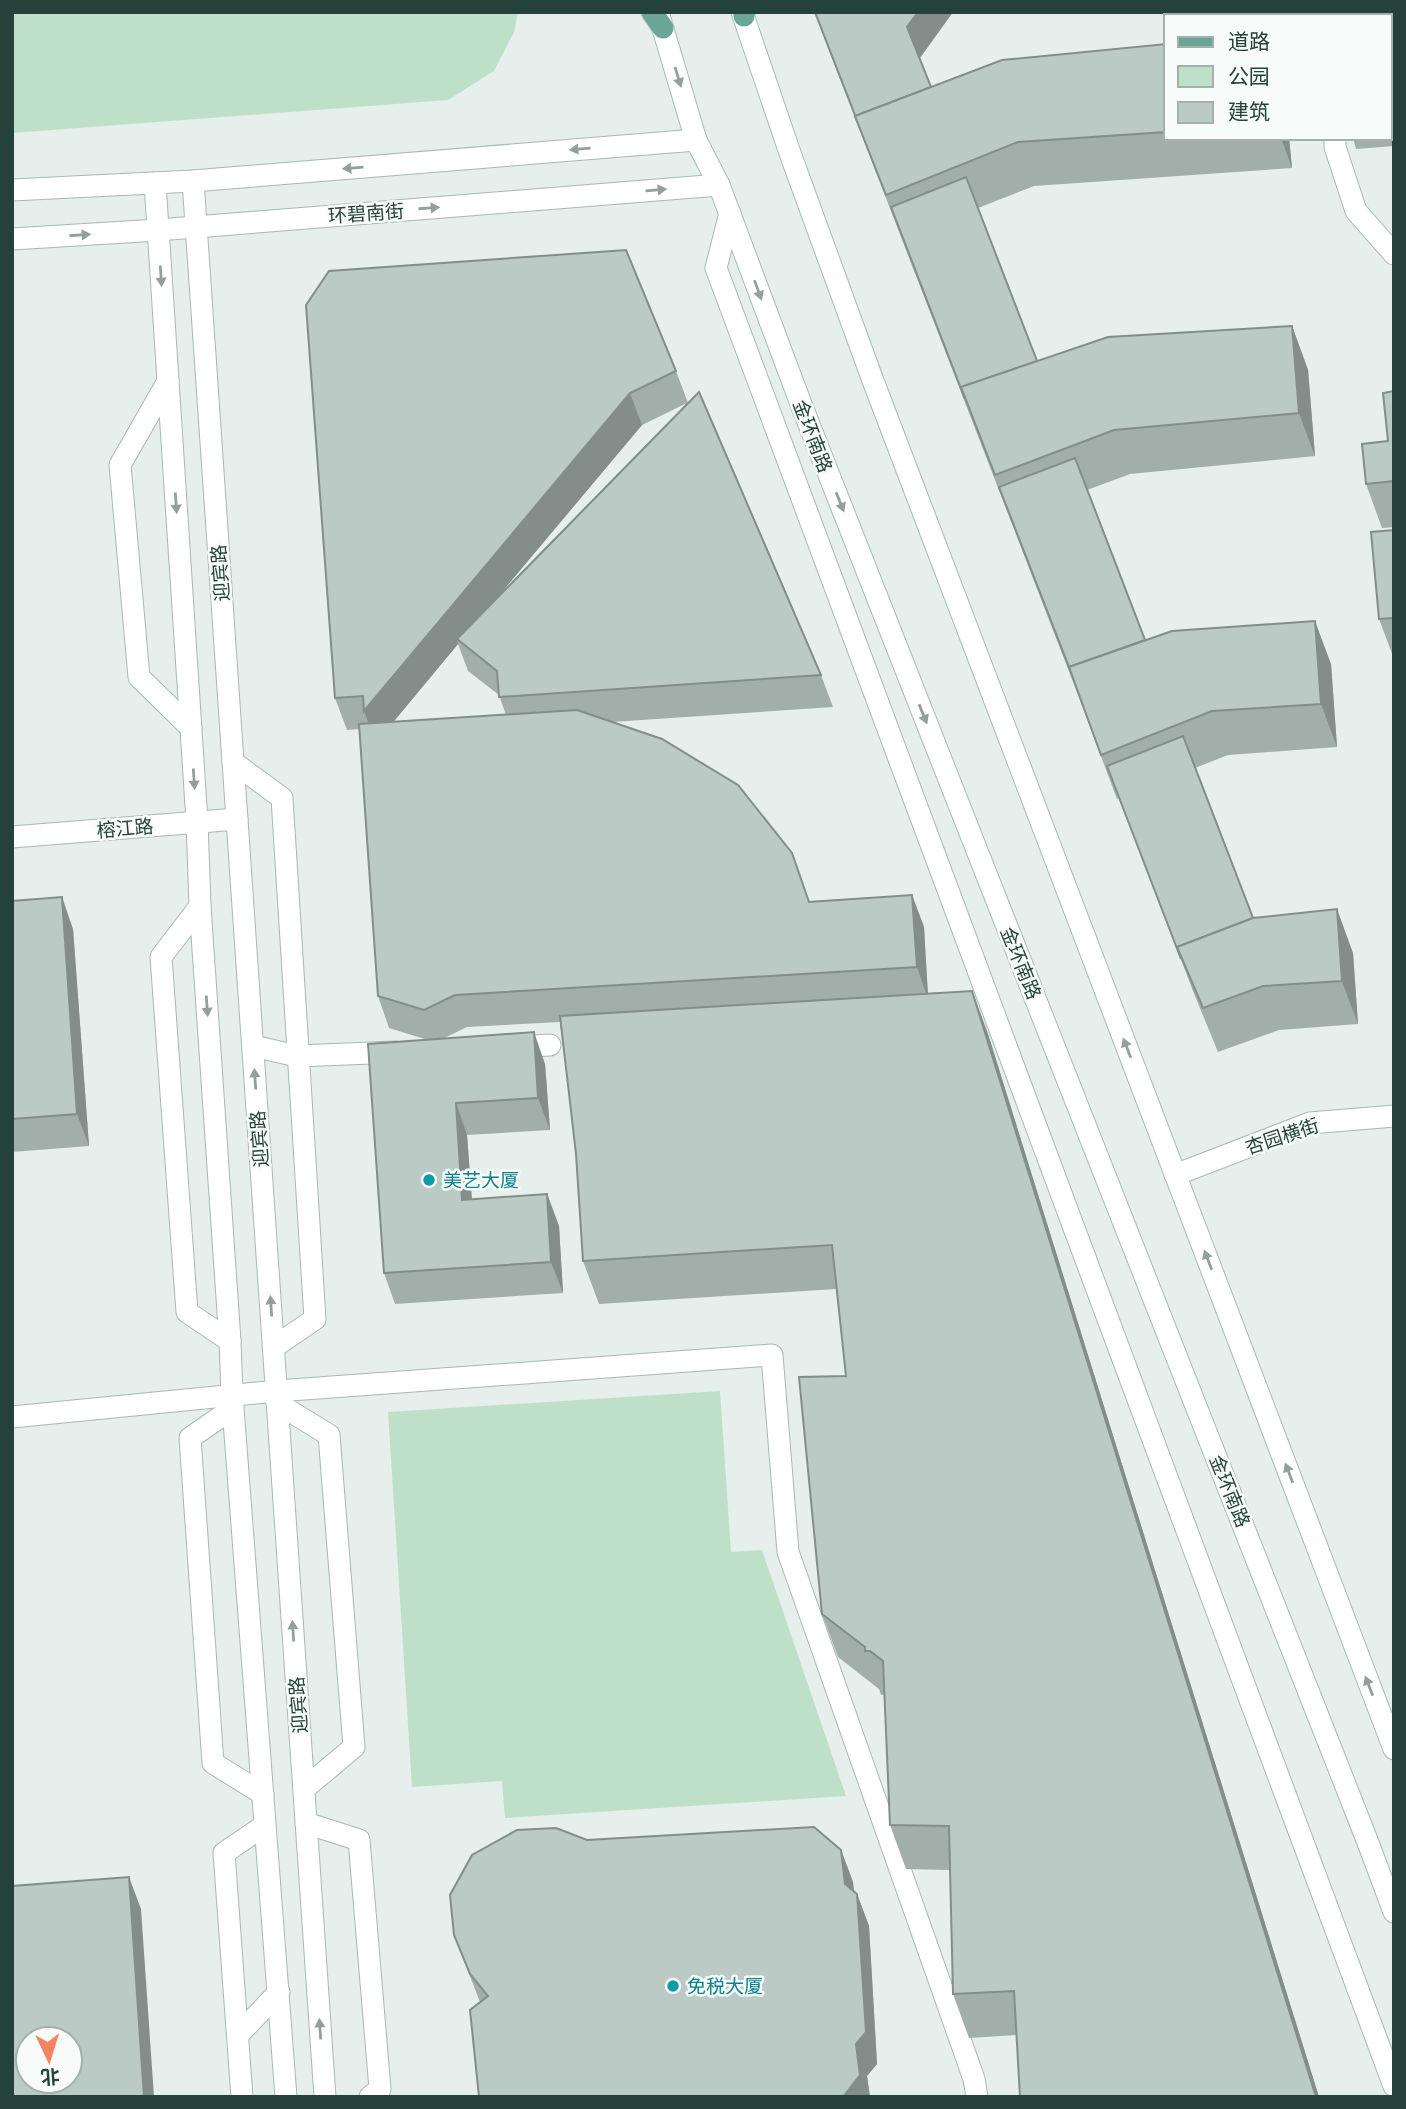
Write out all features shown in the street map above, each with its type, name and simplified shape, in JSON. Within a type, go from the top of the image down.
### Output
[{"type":"street","points":[[743,13],[791,156],[872,378],[1394,1749]]},
{"type":"street","name":"金环南路","points":[[658,17],[696,140],[719,185],[801,404],[1394,1912]]},
{"type":"street","points":[[12,190],[193,181],[696,140]]},
{"type":"street","points":[[1335,140],[1356,211],[1394,254]]},
{"type":"street","name":"迎宾路","points":[[193,181],[325,2097]]},
{"type":"street","name":"迎宾路","points":[[156,183],[233,1402],[286,2097]]},
{"type":"street","name":"环碧南街","points":[[12,239],[158,230],[719,185]]},
{"type":"street","points":[[730,213],[716,268],[1394,2086]]},
{"type":"street","points":[[168,381],[120,465],[139,677],[191,728]]},
{"type":"street","points":[[233,762],[282,798],[314,1319],[274,1347]]},
{"type":"street","name":"榕江路","points":[[12,837],[237,819]]},
{"type":"street","points":[[200,906],[161,957],[187,1312],[230,1340]]},
{"type":"street","points":[[496,1047],[550,1045]]},
{"type":"street","points":[[253,1046],[297,1056],[417,1051]]},
{"type":"street","name":"杏园横街","points":[[1175,1175],[1310,1123],[1394,1116]]},
{"type":"street","points":[[12,1417],[233,1402],[772,1355],[788,1552],[970,2066],[976,2097]]},
{"type":"street","points":[[277,1397],[329,1435],[354,1747],[304,1789]]},
{"type":"street","points":[[233,1402],[190,1438],[212,1750],[214,1763],[263,1794]]},
{"type":"street","points":[[306,1823],[359,1840],[380,2090],[370,2097]]},
{"type":"street","points":[[242,2097],[224,1853],[265,1825]]},
{"type":"street","points":[[238,2035],[279,1992]]},
{"type":"green space","points":[[12,12],[518,12],[514,32],[494,71],[448,100],[12,133]]},
{"type":"green space","points":[[720,1391],[731,1552],[762,1550],[846,1796],[505,1818],[502,1781],[412,1787],[388,1412]]},
{"type":"building","points":[[815,12],[918,12],[907,27],[931,87],[855,116]]},
{"type":"building","points":[[1394,12],[1394,113],[1392,14],[1323,14]]},
{"type":"building","points":[[1164,44],[1164,132],[1018,142],[886,195],[855,116],[1002,60]]},
{"type":"building","points":[[966,177],[1037,361],[961,387],[965,399],[891,207]]},
{"type":"building","points":[[626,250],[676,371],[630,393],[364,711],[363,696],[335,698],[306,305],[329,271]]},
{"type":"building","points":[[1292,326],[1299,413],[1114,430],[995,475],[961,387],[1108,337]]},
{"type":"building","points":[[1394,391],[1394,481],[1366,484],[1362,444],[1388,441],[1383,393]]},
{"type":"building","points":[[699,392],[821,675],[499,697],[497,671],[457,639]]},
{"type":"building","points":[[1075,458],[1145,640],[1069,667],[999,487]]},
{"type":"building","points":[[1394,530],[1394,618],[1379,619],[1371,532]]},
{"type":"building","points":[[1315,621],[1321,704],[1212,711],[1101,755],[1069,667],[1172,631]]},
{"type":"building","points":[[577,710],[662,739],[738,785],[792,853],[809,902],[912,895],[917,967],[455,995],[424,1010],[378,996],[359,724]]},
{"type":"building","points":[[1183,736],[1253,918],[1177,947],[1181,959],[1107,766]]},
{"type":"building","points":[[62,897],[77,1114],[12,1119],[12,901]]},
{"type":"building","points":[[1337,909],[1342,981],[1263,986],[1203,1008],[1177,947],[1253,918]]},
{"type":"building","points":[[972,991],[1316,2097],[1020,2097],[1014,1991],[953,1994],[949,1826],[890,1825],[883,1661],[870,1651],[865,1651],[865,1647],[822,1614],[799,1377],[846,1376],[832,1245],[583,1261],[576,1154],[560,1016]]},
{"type":"building","name":"美艺大厦","points":[[534,1032],[538,1098],[456,1103],[462,1200],[547,1194],[551,1262],[384,1273],[368,1044]]},
{"type":"building","name":"免税大厦","points":[[814,1827],[841,1850],[845,1884],[857,1894],[866,2032],[856,2044],[860,2075],[843,2097],[479,2097],[470,2010],[488,1996],[470,1974],[454,1935],[450,1895],[472,1855],[517,1830],[556,1828],[587,1840]]},
{"type":"building","points":[[129,1877],[144,2097],[12,2097],[12,1886]]},
{"type":"place","name":"美艺大厦","points":[[429,1180]]},
{"type":"place","name":"免税大厦","points":[[673,1986]]}]
